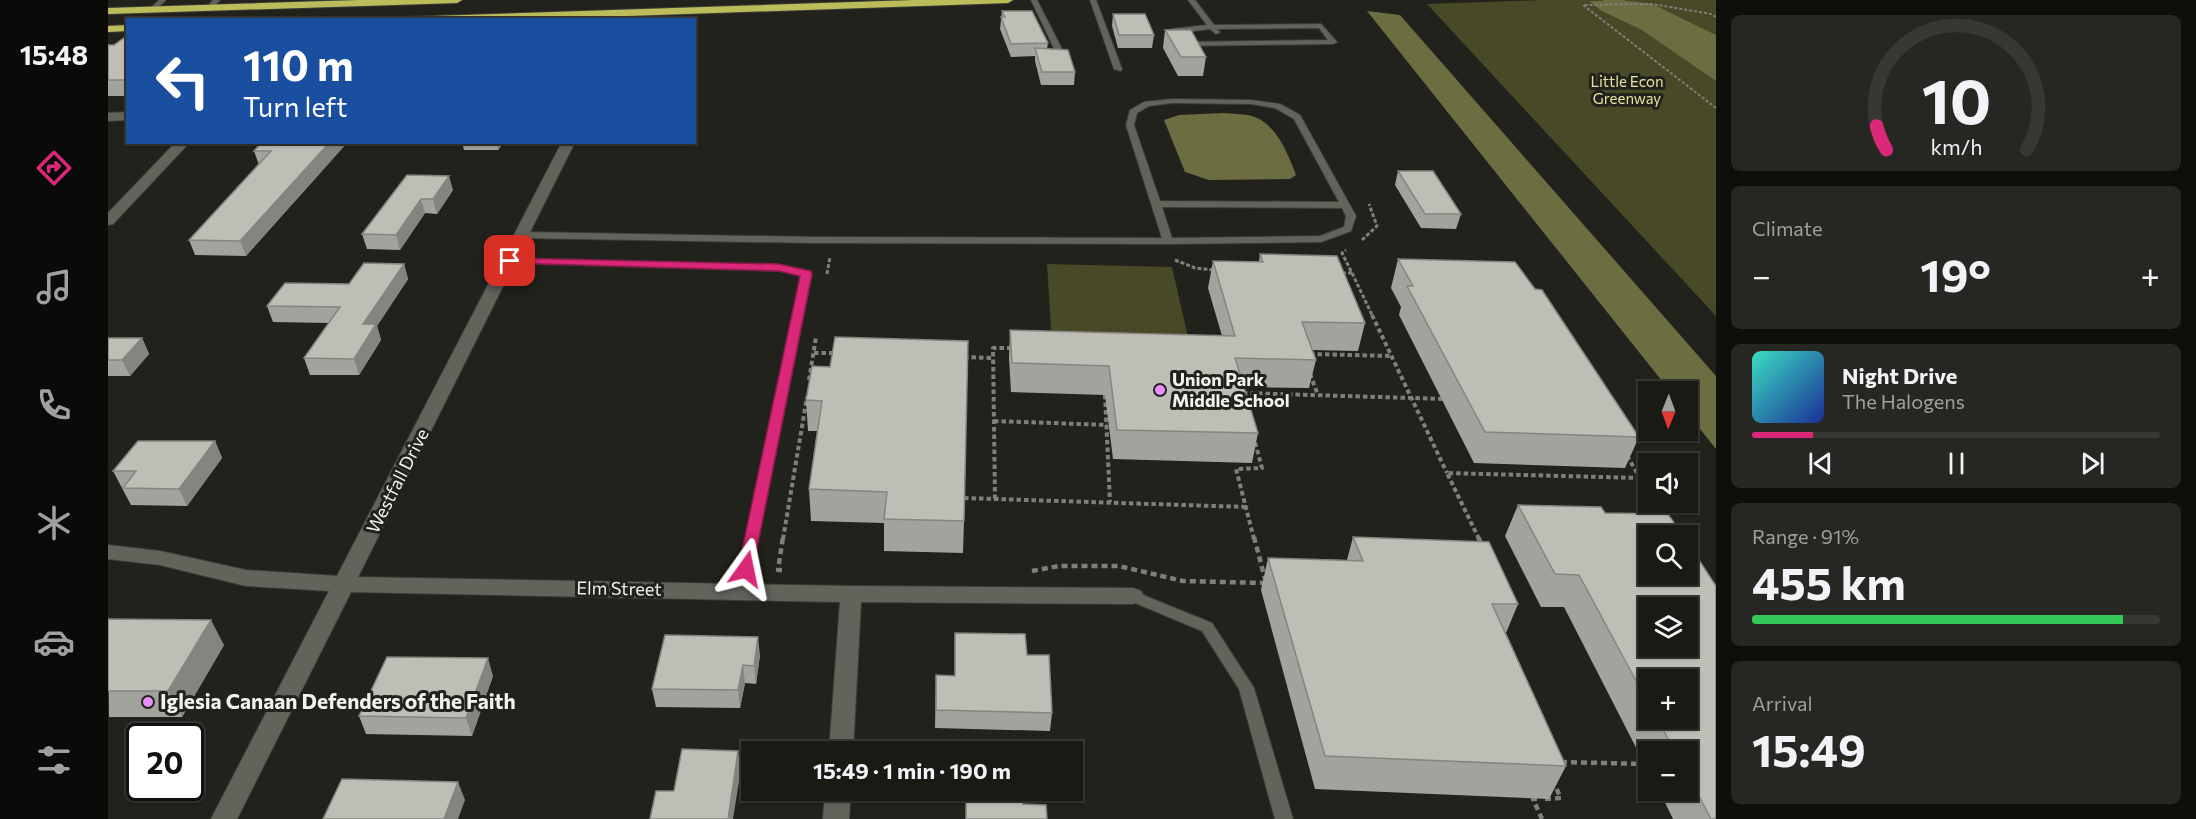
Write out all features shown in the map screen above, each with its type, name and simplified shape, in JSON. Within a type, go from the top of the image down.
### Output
[{"type":"highway","points":[[108,11],[458,0]]},
{"type":"highway","points":[[632,16],[640,6],[648,4],[706,0]]},
{"type":"highway","points":[[486,18],[632,16],[1008,0]]},
{"type":"highway","points":[[108,29],[126,28]]},
{"type":"street","points":[[108,117],[126,116]]},
{"type":"street","points":[[108,220],[182,144]]},
{"type":"street","name":"Westfall Drive","points":[[224,819],[346,584],[568,144]]},
{"type":"street","name":"Elm Street","points":[[108,552],[160,558],[246,578],[346,584],[851,594],[1133,596]]},
{"type":"street","points":[[842,741],[851,594]]},
{"type":"street","points":[[836,819],[837,801]]},
{"type":"lane","points":[[152,10],[164,0]]},
{"type":"lane","points":[[209,8],[217,0]]},
{"type":"lane","points":[[1034,0],[1063,59]]},
{"type":"lane","points":[[1093,0],[1118,69]]},
{"type":"lane","points":[[1191,0],[1226,43]]},
{"type":"lane","points":[[1322,26],[1333,42],[1182,44],[1174,31],[1212,27],[1322,26]]},
{"type":"lane","points":[[523,235],[825,240],[1168,240],[1321,239],[1348,229],[1351,216],[1297,117],[1277,106],[1251,102],[1172,101],[1147,104],[1133,112],[1130,125],[1168,240]]},
{"type":"lane","points":[[1157,204],[1345,205]]},
{"type":"lane","points":[[510,261],[779,268],[807,274],[742,592]]},
{"type":"lane","points":[[1133,596],[1207,627],[1246,688],[1284,819]]},
{"type":"path","points":[[1716,17],[1652,4],[1583,5],[1716,108]]},
{"type":"path","points":[[1359,241],[1367,237],[1377,226],[1374,213],[1368,203]]},
{"type":"path","points":[[1351,246],[1342,253],[1486,552]]},
{"type":"path","points":[[826,278],[830,256],[841,255]]},
{"type":"path","points":[[1174,259],[1195,268],[1222,270]]},
{"type":"path","points":[[1341,273],[1352,273]]},
{"type":"path","points":[[790,570],[778,570],[818,331]]},
{"type":"path","points":[[995,499],[993,348],[1017,348]]},
{"type":"path","points":[[814,353],[838,353]]},
{"type":"path","points":[[1303,354],[1391,356]]},
{"type":"path","points":[[957,357],[993,358]]},
{"type":"path","points":[[1307,364],[1318,395]]},
{"type":"path","points":[[1244,404],[1241,393],[1450,399]]},
{"type":"path","points":[[1105,394],[1110,502]]},
{"type":"path","points":[[994,421],[1107,425]]},
{"type":"path","points":[[1025,572],[1059,566],[1119,566],[1183,581],[1266,583],[1236,469],[1262,468],[1253,436]]},
{"type":"path","points":[[1624,452],[1638,475]]},
{"type":"path","points":[[1447,473],[1638,478]]},
{"type":"path","points":[[964,498],[1246,507]]},
{"type":"path","points":[[1662,513],[1666,519]]},
{"type":"path","points":[[1554,761],[1638,764]]},
{"type":"path","points":[[1542,819],[1533,799],[1561,798],[1552,780]]},
{"type":"green space","name":"Little Econ Greenway","points":[[1543,0],[1716,0],[1716,316],[1427,4]]},
{"type":"green space","points":[[1047,264],[1172,267],[1190,346],[1052,343]]},
{"type":"shaded area","points":[[1590,1],[1630,1],[1652,4],[1716,35],[1716,81],[1642,30],[1600,10]]},
{"type":"shaded area","points":[[1367,11],[1400,15],[1716,376],[1716,449],[1698,426],[1698,381],[1662,381]]},
{"type":"shaded area","points":[[1224,113],[1252,116],[1268,125],[1280,140],[1296,175],[1290,179],[1209,180],[1185,172],[1164,120],[1179,115]]},
{"type":"building","points":[[1002,11],[1032,11],[1048,43],[1011,44],[1001,17],[1005,17]]},
{"type":"building","points":[[1113,14],[1145,14],[1154,35],[1119,35]]},
{"type":"building","points":[[1165,30],[1191,30],[1206,57],[1181,57]]},
{"type":"building","points":[[126,36],[126,80],[108,80],[108,45],[114,45]]},
{"type":"building","points":[[1035,48],[1068,50],[1075,72],[1042,72]]},
{"type":"building","points":[[260,144],[328,144],[240,241],[189,240],[271,151],[254,151]]},
{"type":"building","points":[[1398,171],[1433,171],[1461,214],[1425,214]]},
{"type":"building","points":[[407,175],[449,176],[433,199],[421,199],[396,235],[362,234]]},
{"type":"building","points":[[1260,254],[1337,256],[1365,323],[1302,322],[1316,360],[1235,358],[1258,433],[1117,430],[1109,366],[1012,363],[1010,330],[1235,336],[1213,261],[1263,262]]},
{"type":"building","points":[[1398,259],[1515,262],[1535,289],[1542,290],[1638,437],[1485,432],[1407,286],[1413,286]]},
{"type":"building","points":[[364,263],[404,264],[363,324],[376,324],[354,359],[304,358],[340,307],[267,306],[285,283],[349,284]]},
{"type":"building","points":[[835,337],[968,341],[964,521],[884,519],[887,492],[809,489],[822,401],[806,400],[812,366],[830,367]]},
{"type":"building","points":[[108,338],[142,338],[122,360],[108,360]]},
{"type":"building","points":[[138,441],[215,441],[179,489],[123,488],[136,471],[113,471]]},
{"type":"building","points":[[1518,505],[1601,507],[1605,513],[1668,514],[1676,525],[1638,525],[1638,585],[1698,585],[1698,558],[1716,586],[1716,819],[1711,819],[1698,794],[1698,741],[1669,741],[1663,729],[1698,729],[1698,669],[1638,669],[1638,684],[1579,575],[1555,574]]},
{"type":"building","points":[[1353,537],[1489,542],[1518,604],[1492,604],[1566,766],[1325,756],[1268,558],[1363,561]]},
{"type":"building","points":[[108,619],[211,620],[168,691],[108,691]]},
{"type":"building","points":[[955,633],[1025,634],[1027,655],[1049,655],[1052,713],[936,710],[936,675],[955,676]]},
{"type":"building","points":[[665,635],[758,637],[754,666],[743,665],[738,690],[652,689]]},
{"type":"building","points":[[387,657],[488,658],[466,718],[359,716]]},
{"type":"building","points":[[682,749],[738,751],[728,819],[650,819],[656,791],[674,791]]},
{"type":"building","points":[[342,779],[458,782],[444,819],[323,819]]},
{"type":"building","points":[[966,801],[1023,801],[1023,804],[1046,805],[1047,819],[966,819]]},
{"type":"waterway","points":[[1611,0],[1681,34],[1716,58]]},
{"type":"place","name":"Union Park Middle School","points":[[1160,390]]},
{"type":"place","name":"Iglesia Canaan Defenders of the Faith","points":[[148,702]]},
{"type":"route","points":[[510,261],[779,268],[807,274],[746,569]]}]
